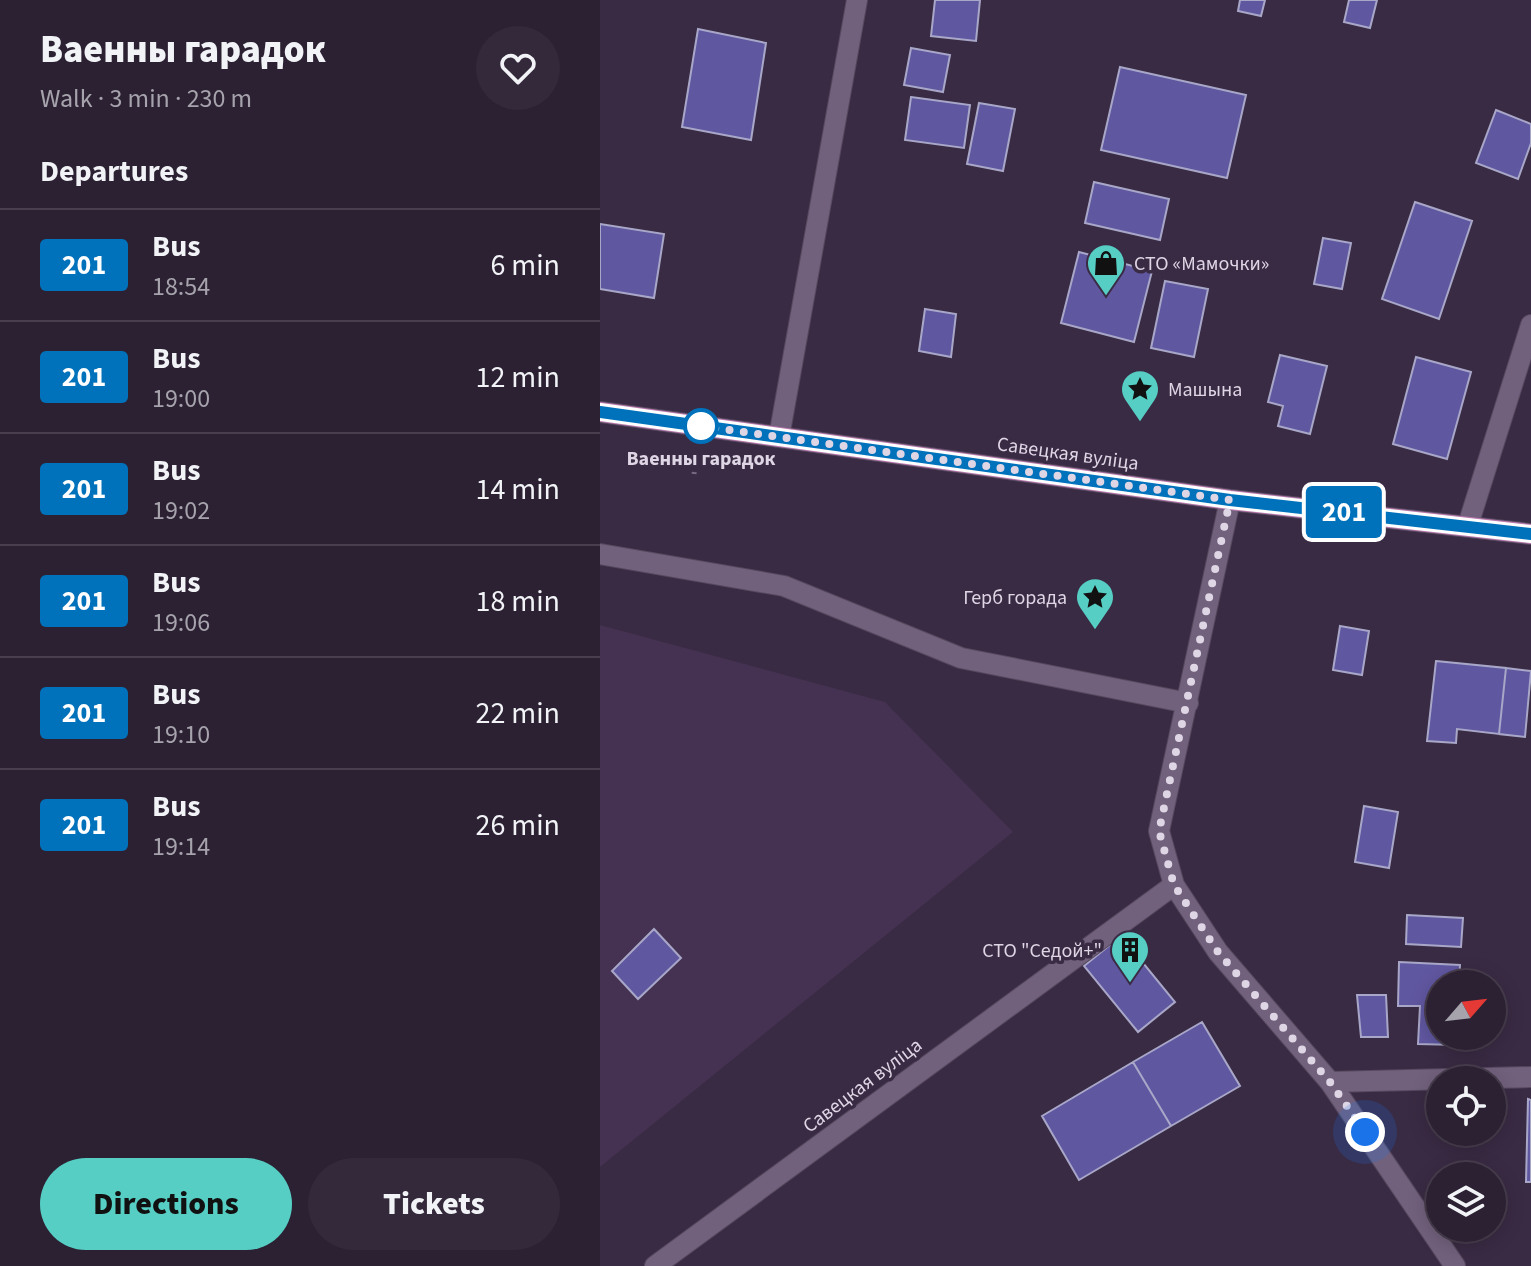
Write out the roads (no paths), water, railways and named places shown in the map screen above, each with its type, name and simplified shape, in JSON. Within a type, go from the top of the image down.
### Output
[{"type":"main road","name":"Савецкая вуліца","points":[[600,412],[1230,500],[1531,534]]},
{"type":"street","points":[[779,437],[857,0]]},
{"type":"street","points":[[1468,525],[1531,325]]},
{"type":"street","points":[[1230,500],[1159,831],[1174,885],[1218,952],[1330,1082],[1455,1266]]},
{"type":"street","points":[[600,554],[784,586],[961,658],[1188,703]]},
{"type":"street","name":"Савецкая вуліца","points":[[655,1266],[1174,885]]},
{"type":"street","points":[[1330,1082],[1531,1077]]},
{"type":"place","name":"СТО «Мамочки»","points":[[1106,297]]},
{"type":"place","name":"Машына","points":[[1140,423]]},
{"type":"place","name":"Ваенны гарадок","points":[[701,426]]},
{"type":"place","name":"Герб горада","points":[[1095,631]]},
{"type":"place","name":"СТО \"Седой+\"","points":[[1130,984]]}]
